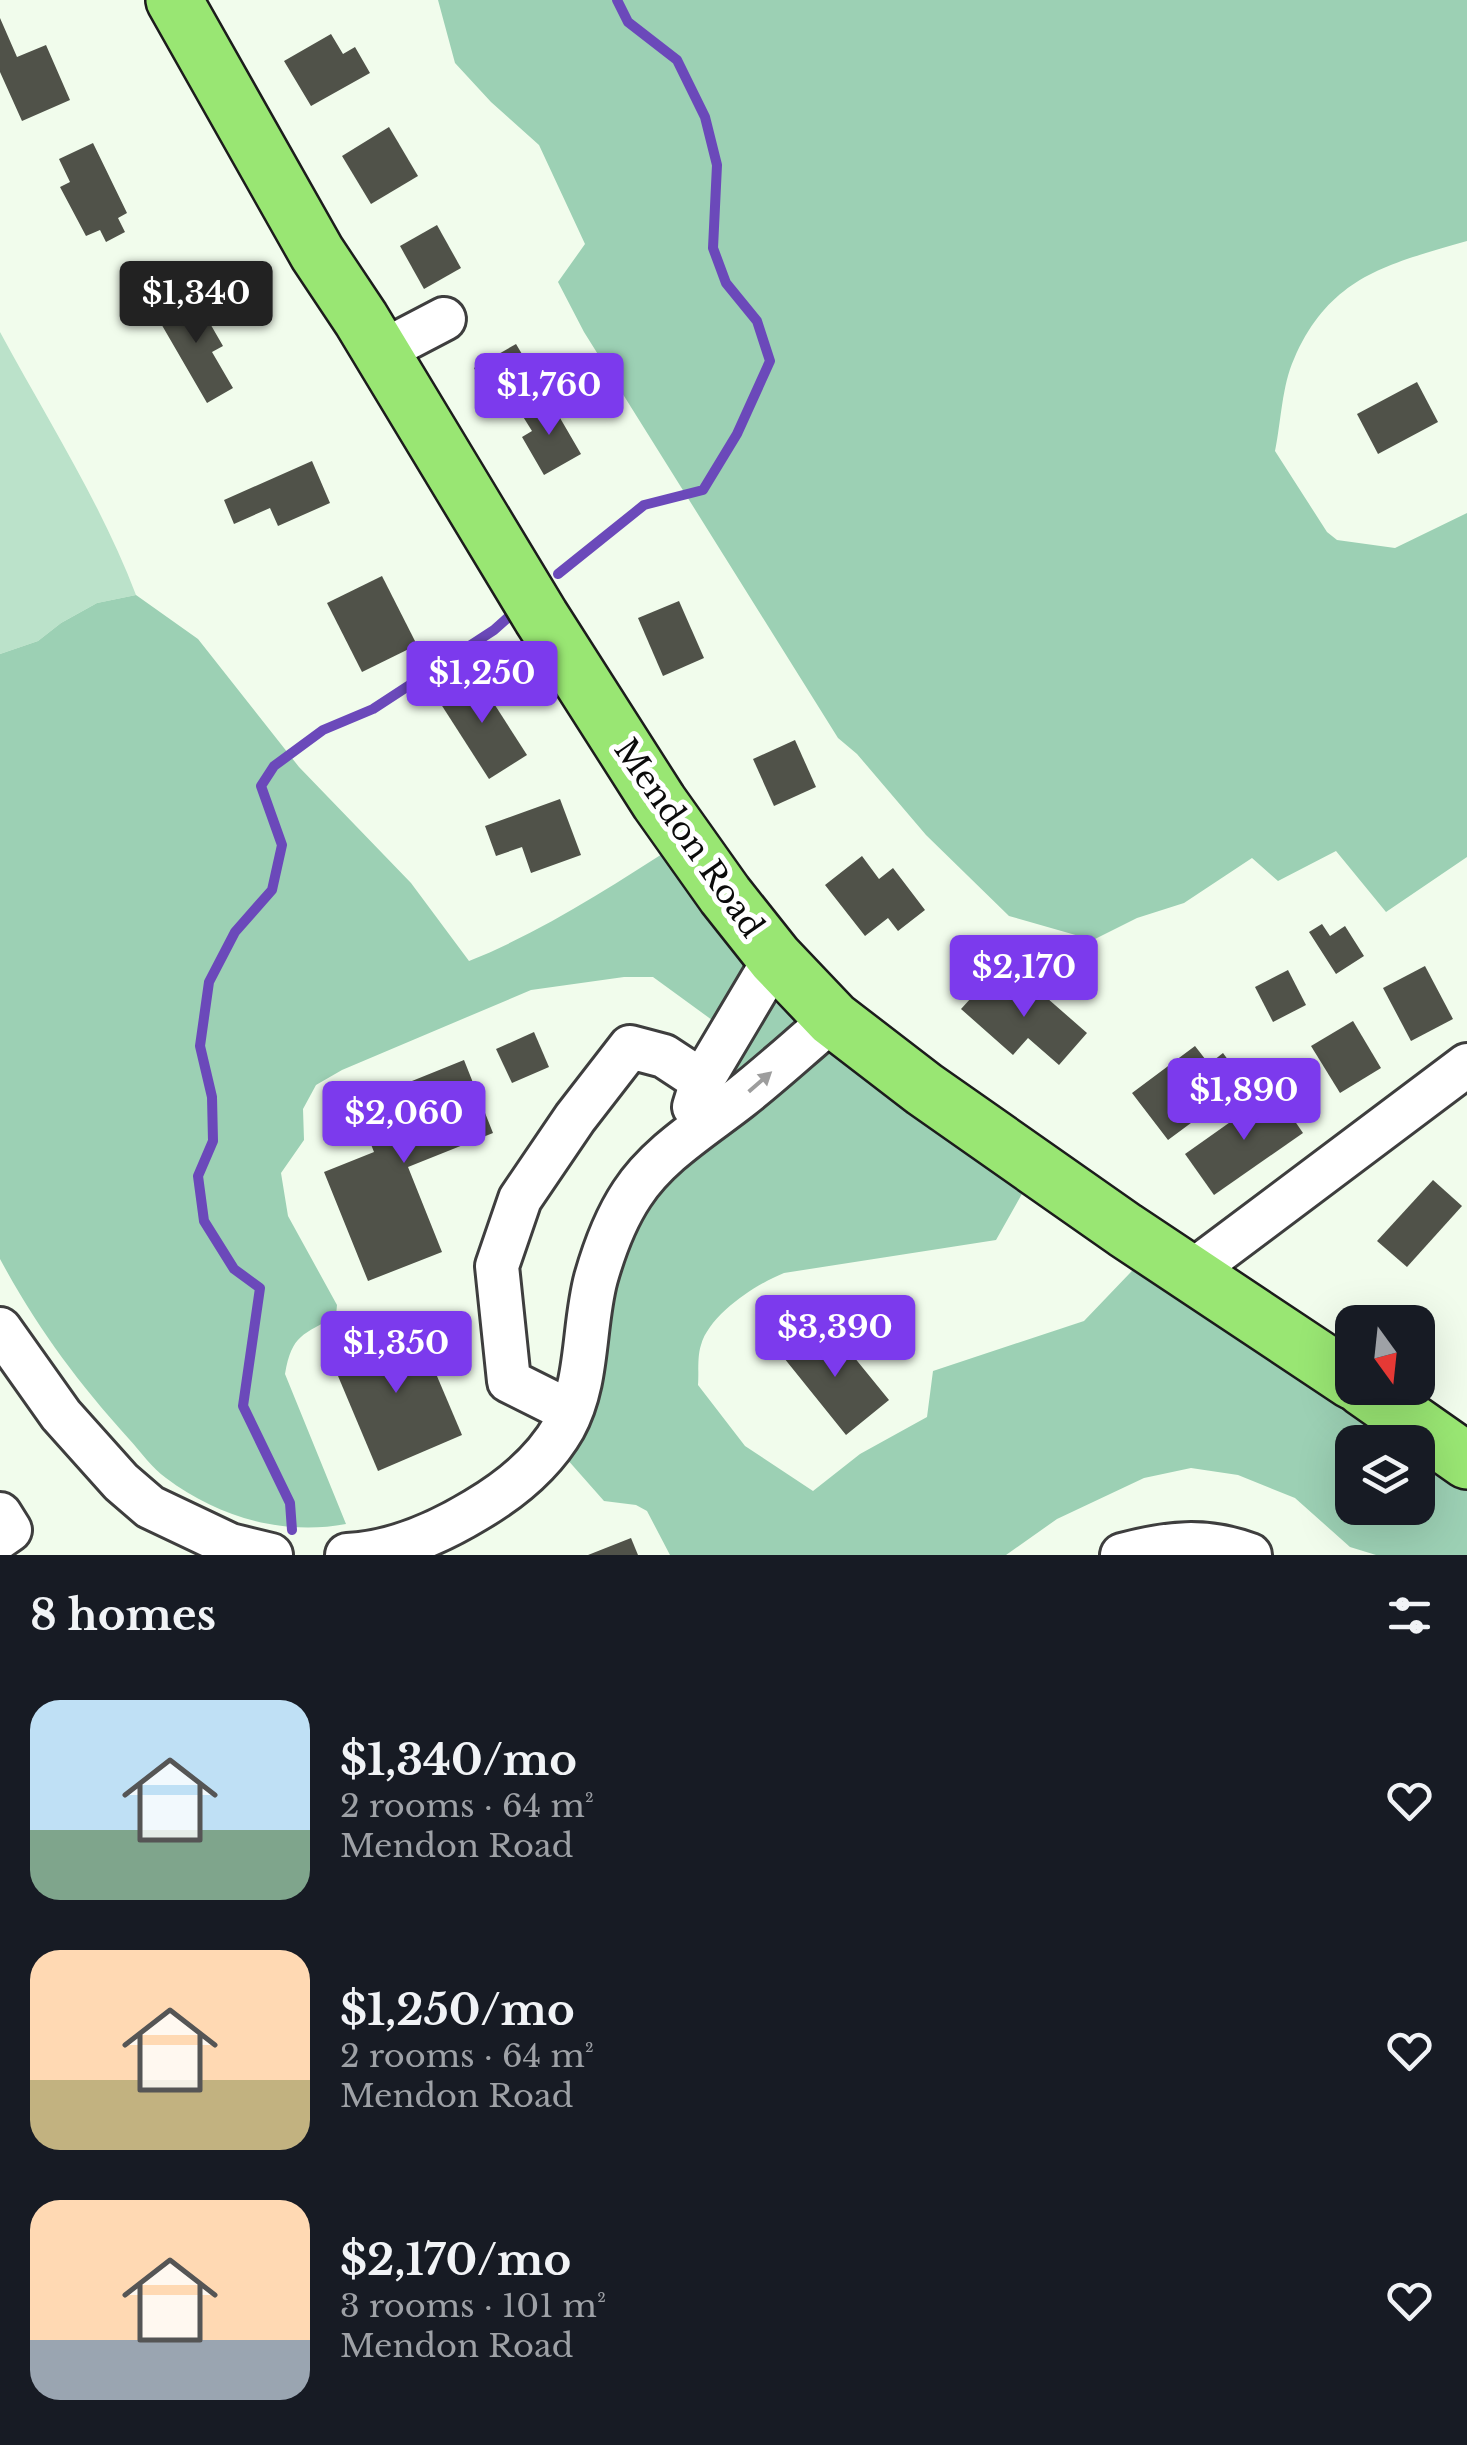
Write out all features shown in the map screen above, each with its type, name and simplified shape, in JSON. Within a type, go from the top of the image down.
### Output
[{"type":"main road","name":"Mendon Road","points":[[174,0],[317,253],[621,745],[725,895],[775,958],[833,1018],[924,1090],[1335,1370]]},
{"type":"main road","points":[[1387,1405],[1467,1461]]},
{"type":"street","points":[[379,353],[444,319]]},
{"type":"street","points":[[683,1140],[702,1081],[775,958]]},
{"type":"street","points":[[347,1555],[402,1544],[458,1540],[544,1454],[565,1425],[583,1365],[596,1280],[618,1219],[633,1191],[683,1140],[742,1097],[833,1018]]},
{"type":"street","points":[[569,1411],[509,1381],[496,1266],[520,1199],[630,1047],[664,1056],[702,1081]]},
{"type":"street","points":[[1190,1273],[1467,1064]]},
{"type":"street","points":[[0,1329],[60,1415],[100,1461],[150,1506],[230,1545],[271,1555]]},
{"type":"street","points":[[0,1514],[10,1530],[0,1537]]},
{"type":"street","points":[[1122,1555],[1187,1542],[1250,1555]]},
{"type":"green space","points":[[438,0],[1467,0],[1467,241],[1412,257],[1364,278],[1325,309],[1290,369],[1275,451],[1327,532],[1337,540],[1395,548],[1467,513],[1467,857],[1386,912],[1336,851],[1278,881],[1252,858],[1184,903],[1137,918],[1093,940],[1009,916],[926,835],[857,754],[838,738],[584,332],[558,282],[585,244],[539,145],[455,63]]},
{"type":"green space","points":[[0,332],[90,494],[136,595],[97,603],[38,641],[0,654]]},
{"type":"green space","points":[[136,595],[198,639],[299,767],[411,883],[469,961],[550,922],[678,844],[1036,1169],[996,1240],[784,1273],[748,1292],[724,1311],[701,1345],[698,1385],[745,1446],[813,1491],[860,1454],[927,1417],[933,1371],[1084,1321],[1152,1250],[1335,1374],[1335,1405],[1381,1405],[1411,1425],[1335,1425],[1335,1525],[1435,1525],[1435,1441],[1467,1463],[1467,1555],[1376,1555],[1350,1547],[1295,1498],[1238,1475],[1191,1468],[1144,1478],[1057,1519],[1006,1555],[670,1555],[647,1511],[636,1505],[604,1501],[551,1441],[661,1161],[723,1028],[653,977],[624,977],[531,990],[342,1070],[316,1085],[303,1109],[304,1140],[281,1173],[288,1216],[337,1305],[336,1316],[301,1337],[291,1351],[285,1374],[346,1524],[275,1525],[229,1513],[186,1492],[156,1470],[75,1375],[0,1259],[0,654],[38,641],[97,603]]},
{"type":"building","points":[[0,18],[17,57],[46,45],[70,100],[22,121],[0,72]]},
{"type":"building","points":[[331,34],[343,54],[355,47],[370,73],[311,106],[284,61]]},
{"type":"building","points":[[389,127],[418,176],[371,204],[342,156]]},
{"type":"building","points":[[93,143],[127,213],[118,218],[125,232],[106,242],[100,230],[86,236],[60,187],[70,182],[59,159]]},
{"type":"building","points":[[437,225],[461,268],[424,289],[400,246]]},
{"type":"building","points":[[193,294],[223,346],[212,352],[233,388],[207,403],[156,315]]},
{"type":"building","points":[[516,344],[541,386],[498,410],[474,368]]},
{"type":"building","points":[[1417,382],[1438,422],[1378,454],[1357,414]]},
{"type":"building","points":[[549,399],[581,454],[544,475],[522,437],[532,431],[522,415]]},
{"type":"building","points":[[312,461],[330,503],[278,526],[270,508],[234,524],[224,500]]},
{"type":"building","points":[[382,576],[417,645],[362,672],[327,603]]},
{"type":"building","points":[[679,601],[704,658],[663,676],[638,618]]},
{"type":"building","points":[[475,674],[527,755],[489,779],[437,698]]},
{"type":"building","points":[[795,740],[816,787],[774,806],[753,759]]},
{"type":"building","points":[[560,799],[581,855],[531,873],[522,847],[496,856],[485,826]]},
{"type":"building","points":[[862,856],[879,879],[893,868],[925,910],[898,931],[888,918],[865,936],[825,885]]},
{"type":"building","points":[[1322,924],[1330,936],[1345,926],[1364,956],[1336,974],[1309,932]]},
{"type":"building","points":[[1425,966],[1453,1019],[1411,1041],[1383,988]]},
{"type":"building","points":[[1288,970],[1306,1005],[1273,1022],[1255,987]]},
{"type":"building","points":[[992,975],[1018,998],[1031,984],[1087,1033],[1059,1065],[1028,1038],[1013,1055],[961,1009]]},
{"type":"building","points":[[1353,1021],[1381,1068],[1340,1093],[1311,1046]]},
{"type":"building","points":[[534,1032],[549,1067],[512,1083],[496,1049]]},
{"type":"building","points":[[1195,1046],[1209,1064],[1223,1053],[1245,1083],[1168,1140],[1132,1093]]},
{"type":"building","points":[[464,1060],[493,1133],[408,1167],[442,1252],[368,1281],[324,1172],[374,1152],[355,1104]]},
{"type":"building","points":[[1274,1091],[1303,1133],[1214,1195],[1185,1154]]},
{"type":"building","points":[[1433,1180],[1462,1206],[1407,1267],[1377,1241]]},
{"type":"building","points":[[414,1322],[462,1435],[378,1471],[330,1357]]},
{"type":"building","points":[[813,1327],[835,1355],[845,1346],[889,1400],[846,1435],[780,1353]]},
{"type":"building","points":[[631,1538],[638,1555],[588,1555]]},
{"type":"waterway","points":[[558,574],[644,505],[703,490],[737,434],[770,361],[757,321],[726,283],[713,248],[717,165],[705,117],[677,60],[628,22],[617,0]]},
{"type":"waterway","points":[[292,1530],[290,1503],[243,1406],[260,1288],[234,1269],[204,1221],[198,1176],[213,1141],[212,1097],[200,1046],[209,982],[235,932],[272,890],[282,845],[261,786],[274,766],[323,730],[373,709],[494,630],[513,613]]}]
